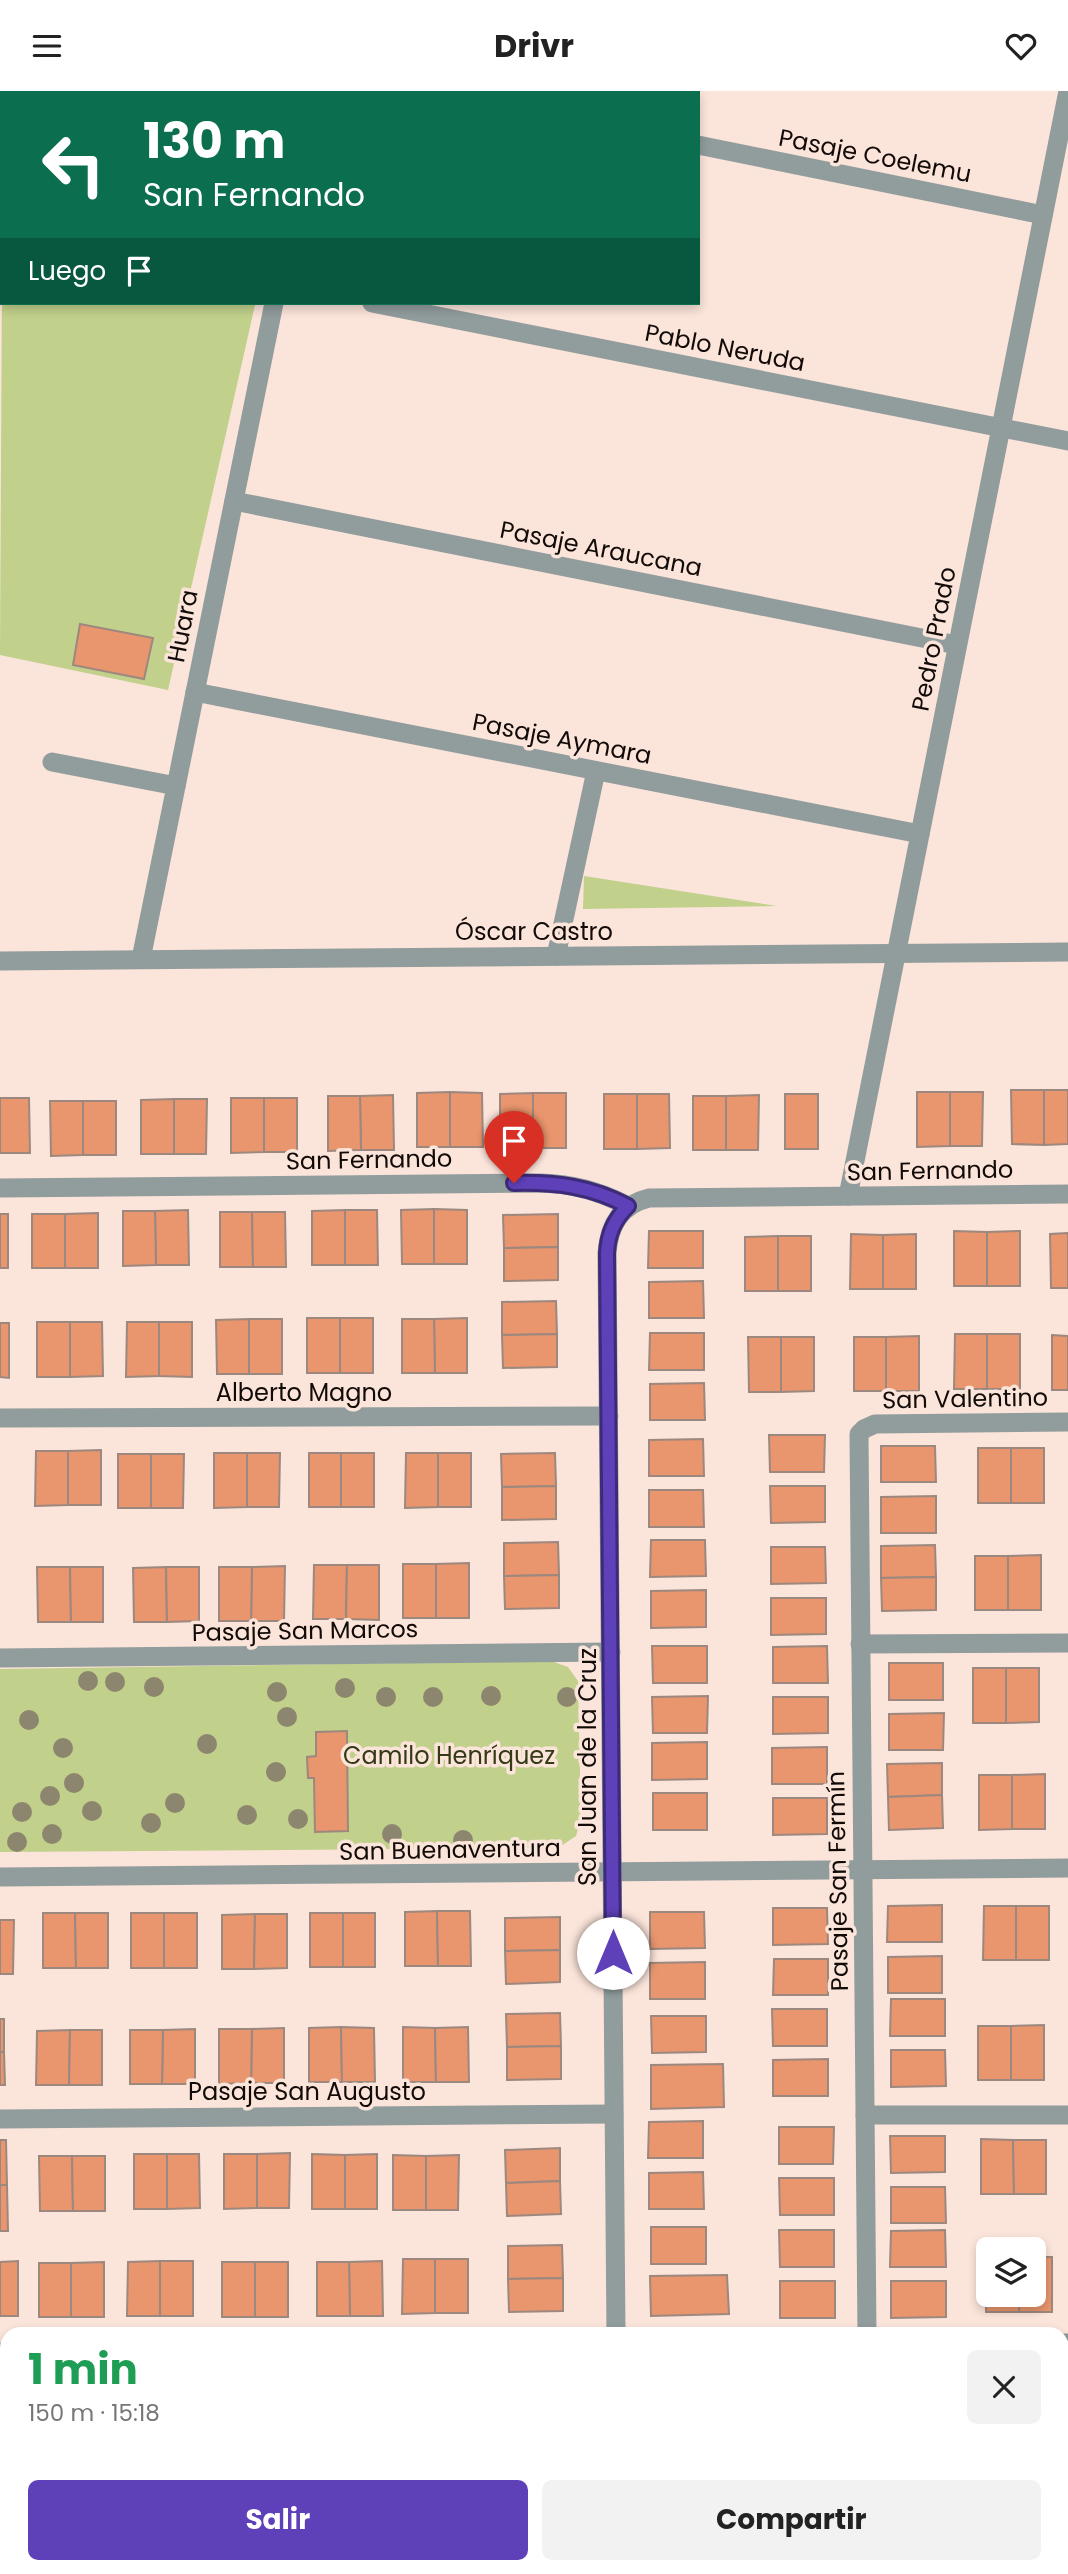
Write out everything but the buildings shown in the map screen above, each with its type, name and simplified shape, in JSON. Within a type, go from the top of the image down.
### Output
[{"type":"street","name":"Pedro Prado","points":[[848,1196],[1068,91]]},
{"type":"street","name":"Pasaje Coelemu","points":[[700,145],[1043,215]]},
{"type":"street","name":"Huara","points":[[141,960],[274,305]]},
{"type":"street","name":"Pablo Neruda","points":[[382,305],[1068,441]]},
{"type":"street","name":"Pasaje Araucana","points":[[234,501],[957,645]]},
{"type":"street","name":"Pasaje Aymara","points":[[195,692],[920,834]]},
{"type":"street","points":[[52,762],[176,786]]},
{"type":"street","points":[[556,956],[596,771]]},
{"type":"street","name":"Óscar Castro","points":[[0,961],[1068,952]]},
{"type":"street","name":"San Fernando","points":[[0,1188],[541,1183],[586,1188],[628,1206],[649,1198],[1068,1194]]},
{"type":"street","name":"San Juan de la Cruz","points":[[615,2327],[608,1240],[618,1216],[628,1206]]},
{"type":"street","name":"Alberto Magno","points":[[0,1418],[609,1416]]},
{"type":"street","name":"San Valentino","points":[[864,1429],[875,1424],[1068,1422]]},
{"type":"street","name":"Pasaje San Fermín","points":[[864,1429],[859,1434],[858,1441],[867,2327]]},
{"type":"street","points":[[860,1644],[1068,1643]]},
{"type":"street","name":"Pasaje San Marcos","points":[[0,1658],[611,1652]]},
{"type":"street","name":"San Buenaventura","points":[[0,1877],[1068,1868]]},
{"type":"street","name":"Pasaje San Augusto","points":[[0,2119],[614,2114]]},
{"type":"street","points":[[865,2115],[1068,2115]]},
{"type":"green space","points":[[2,305],[255,305],[168,690],[0,655]]},
{"type":"green space","points":[[584,876],[777,906],[583,909]]},
{"type":"green space","name":"Camilo Henríquez","points":[[551,1661],[568,1667],[578,1681],[581,1819],[576,1836],[558,1848],[0,1852],[0,1669]]},
{"type":"route","points":[[514,1183],[563,1184],[586,1188],[628,1206],[618,1216],[612,1228],[607,1253],[613,1953]]}]
